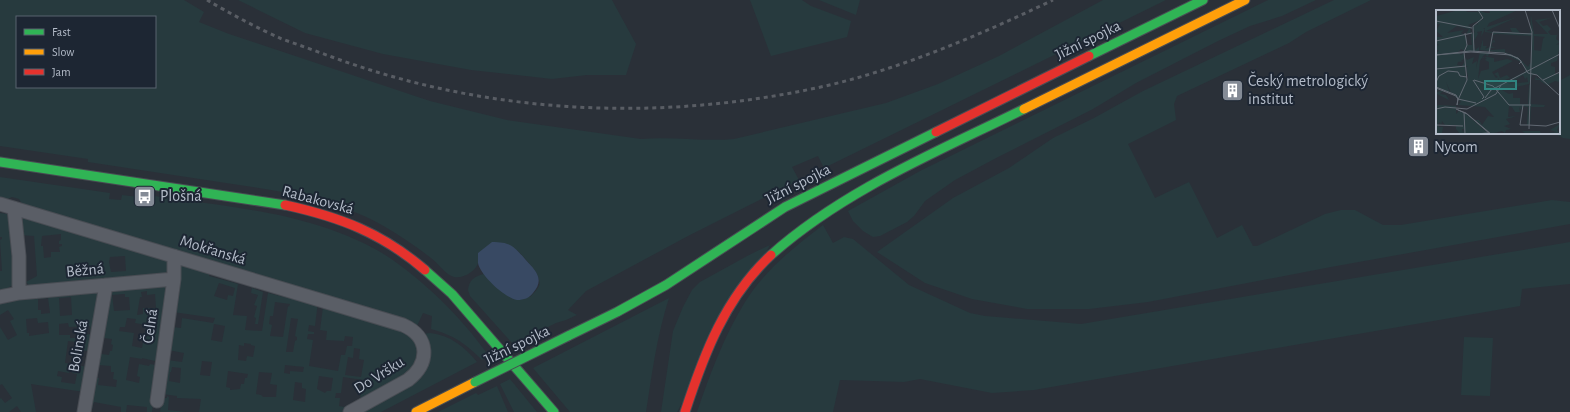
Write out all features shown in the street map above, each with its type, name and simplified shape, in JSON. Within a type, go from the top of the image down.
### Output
[{"type":"main road","name":"Jižní spojka","points":[[416,412],[658,291],[698,266],[761,220],[785,206],[1203,0]]},
{"type":"main road","name":"Jižní spojka","points":[[685,412],[710,341],[742,286],[774,251],[823,213],[871,185],[1245,0]]},
{"type":"main road","name":"Rabakovská","points":[[0,162],[274,203],[313,211],[350,223],[379,236],[405,253],[452,294],[554,412]]},
{"type":"street","name":"Mokřanská","points":[[0,204],[403,325]]},
{"type":"street","points":[[14,208],[19,256],[19,293]]},
{"type":"street","name":"Čelná","points":[[157,401],[174,279],[174,256]]},
{"type":"street","name":"Běžná","points":[[0,297],[19,293],[174,279]]},
{"type":"street","name":"Bolinská","points":[[84,412],[106,286]]},
{"type":"street","name":"Do Vršku","points":[[350,412],[408,380],[416,374],[421,366],[424,357],[421,340],[411,328],[403,325]]},
{"type":"green space","points":[[0,0],[184,0],[204,12],[199,22],[229,34],[430,101],[507,120],[641,139],[664,138],[722,140],[734,139],[886,103],[938,84],[999,56],[1103,0],[1166,0],[824,168],[818,156],[792,167],[799,180],[688,236],[586,291],[568,310],[577,315],[556,323],[513,344],[470,296],[468,290],[473,279],[484,274],[488,279],[530,297],[539,286],[538,277],[536,272],[517,250],[478,253],[478,262],[475,269],[465,276],[454,277],[448,274],[434,260],[390,230],[373,220],[331,203],[279,191],[88,162],[88,159],[0,146]]},
{"type":"green space","points":[[238,0],[612,0],[636,44],[626,75],[587,75],[552,79],[471,70],[383,54],[305,33]]},
{"type":"green space","points":[[750,0],[802,0],[811,6],[851,21],[847,37],[771,56]]},
{"type":"green space","points":[[819,0],[860,0],[856,15]]},
{"type":"green space","points":[[1268,0],[1316,0],[1282,16],[1250,26],[1218,41],[1136,83],[1093,109],[955,180],[925,201],[914,216],[907,222],[880,236],[873,237],[863,231],[853,221],[848,211],[920,171]]},
{"type":"green space","points":[[1334,0],[1371,0],[1306,32],[1289,43],[1177,96],[1174,104],[1176,120],[1128,144],[1155,198],[1189,182],[1217,238],[1242,225],[1253,246],[1257,246],[1325,214],[1341,210],[1355,210],[1383,225],[1401,225],[1552,200],[1570,202],[1570,224],[1148,302],[1089,309],[1027,309],[972,299],[925,283],[877,252],[953,198],[1009,168],[1053,138],[1094,118],[1143,91]]},
{"type":"green space","points":[[1570,75],[1570,139],[1563,138],[1556,134],[1560,134],[1560,80]]},
{"type":"green space","points":[[0,177],[110,193],[109,199],[121,200],[122,195],[147,198],[148,195],[229,206],[291,218],[338,232],[382,253],[412,274],[454,313],[467,327],[489,356],[482,360],[471,349],[453,337],[431,329],[432,316],[423,313],[417,326],[317,294],[24,207],[19,199],[12,197],[3,201],[0,200]]},
{"type":"green space","points":[[0,213],[7,214],[13,240],[13,285],[4,290],[0,290],[0,271],[2,271],[0,240],[2,237],[0,237]]},
{"type":"green space","points":[[23,217],[168,258],[169,269],[163,275],[147,279],[145,275],[127,276],[127,281],[30,286],[26,282],[37,276],[34,236],[20,235],[21,218]],"holes":[[[61,234],[59,244],[62,244],[62,246],[59,247],[60,252],[51,252],[51,257],[44,258],[43,246],[41,246],[42,236]],[[125,256],[126,271],[111,272],[109,262],[110,257]]]},
{"type":"green space","points":[[823,225],[833,243],[844,237],[853,239],[909,285],[970,313],[985,316],[1081,324],[1570,242],[1570,284],[1522,289],[1520,306],[1034,390],[992,393],[920,379],[904,382],[840,380],[833,412],[697,412],[712,369],[737,315],[745,302],[761,280],[780,260]]},
{"type":"green space","points":[[770,245],[677,412],[661,412],[673,331],[692,290],[700,282]]},
{"type":"green space","points":[[181,265],[209,272],[209,276],[238,284],[233,315],[247,316],[245,330],[262,331],[268,293],[288,298],[289,293],[318,301],[315,326],[309,325],[308,331],[314,332],[314,334],[308,334],[307,339],[313,340],[309,366],[338,371],[341,355],[345,355],[347,346],[352,346],[353,337],[345,336],[344,341],[326,340],[327,331],[320,330],[323,307],[409,333],[419,349],[412,371],[343,412],[199,412],[201,399],[177,398],[177,396],[162,394],[167,360],[182,362],[184,353],[168,350],[172,327],[181,328],[182,318],[213,323],[215,318],[173,312]],"holes":[[[219,283],[235,288],[233,296],[228,295],[227,300],[214,296]],[[275,302],[290,304],[289,307],[288,306],[283,337],[270,336],[272,325],[269,324],[270,316],[273,316]],[[291,318],[298,319],[295,336],[297,337],[297,340],[295,341],[293,352],[286,352]],[[214,324],[225,326],[222,342],[211,340]],[[244,343],[255,346],[253,357],[247,356],[246,361],[238,360],[239,345],[244,346]],[[354,348],[360,349],[359,359],[364,360],[361,377],[345,375],[348,357],[353,358]],[[202,361],[212,362],[210,376],[200,375]],[[285,365],[304,367],[303,372],[290,371],[290,374],[284,373]],[[380,366],[389,368],[387,378],[378,377]],[[172,367],[181,368],[180,383],[169,381]],[[228,371],[248,374],[247,378],[245,378],[244,384],[241,384],[240,389],[230,390],[230,388],[226,387]],[[259,372],[272,373],[270,384],[277,385],[276,397],[263,397],[256,394]],[[319,376],[333,378],[331,391],[327,391],[325,393],[317,389]],[[343,377],[363,380],[360,399],[344,407],[339,406],[340,398],[335,398],[336,393],[341,393]],[[295,382],[302,383],[302,388],[306,389],[305,402],[293,400]]]},
{"type":"green space","points":[[169,285],[152,412],[147,412],[147,407],[127,405],[126,412],[121,412],[121,407],[94,402],[92,409],[90,409],[109,290]],"holes":[[[147,291],[147,295],[155,294],[156,308],[143,308],[143,314],[137,315],[140,297],[142,297],[141,292]],[[125,294],[125,297],[129,297],[130,310],[114,311],[112,295]],[[127,318],[136,319],[135,323],[146,325],[142,348],[132,346],[134,333],[119,331],[120,327],[125,327]],[[104,338],[112,339],[112,351],[110,351],[109,355],[101,354]],[[130,357],[155,361],[155,365],[150,364],[149,366],[139,364],[137,376],[140,377],[139,383],[126,380]],[[99,365],[111,366],[111,372],[114,372],[113,379],[117,380],[116,387],[98,385],[99,378],[97,378]]]},
{"type":"green space","points":[[252,288],[263,292],[258,324],[255,324],[256,318],[254,317],[257,306],[254,305],[258,295],[251,293]]},
{"type":"green space","points":[[100,291],[89,351],[80,350],[81,343],[84,343],[84,338],[80,338],[80,335],[91,334],[90,326],[69,327],[68,323],[59,324],[59,335],[70,335],[70,338],[75,338],[76,342],[68,341],[65,363],[88,367],[84,392],[31,384],[36,412],[21,412],[17,406],[9,412],[0,412],[0,399],[1,398],[5,403],[12,398],[2,384],[0,385],[0,327],[8,340],[17,335],[10,321],[14,319],[8,310],[0,315],[0,302],[15,299]],"holes":[[[71,297],[72,315],[60,316],[59,298]],[[48,298],[50,313],[41,314],[41,310],[38,310],[38,299]],[[37,318],[38,323],[48,322],[49,333],[29,336],[29,333],[27,333],[26,319]],[[70,370],[72,373],[77,374],[75,384],[61,382],[62,377],[57,376],[58,371],[69,373]]]},
{"type":"green space","points":[[669,298],[658,340],[646,412],[570,412],[533,368]]},
{"type":"green space","points":[[430,333],[450,339],[467,351],[477,362],[381,412],[356,412],[420,376],[424,334]]},
{"type":"green space","points":[[1464,337],[1493,338],[1490,396],[1461,395]]},
{"type":"green space","points":[[510,379],[537,412],[514,412],[500,384]]},
{"type":"green space","points":[[497,386],[508,412],[438,412],[476,393],[478,395]]},
{"type":"green space","points":[[167,396],[169,397],[168,410],[186,412],[160,412],[162,398],[167,398]]},
{"type":"water","points":[[492,242],[503,243],[511,246],[518,251],[536,271],[539,279],[537,288],[528,297],[517,300],[506,295],[483,274],[478,263],[478,253]]},
{"type":"railway","points":[[207,0],[244,21],[282,39],[393,77],[455,92],[518,102],[581,107],[644,108],[708,105],[771,96],[834,84],[890,68],[945,48],[973,37],[1053,0]]},
{"type":"traffic: fast","points":[[1089,56],[1203,0]]},
{"type":"traffic: fast","points":[[771,255],[799,232],[860,192],[925,157],[1024,109]]},
{"type":"traffic: fast","points":[[568,336],[617,312],[666,285],[785,207],[936,132]]},
{"type":"traffic: fast","points":[[0,162],[285,205]]},
{"type":"traffic: fast","points":[[425,270],[452,294],[554,412]]},
{"type":"traffic: fast","points":[[475,382],[568,336]]},
{"type":"traffic: slow","points":[[1024,109],[1245,0]]},
{"type":"traffic: slow","points":[[416,412],[475,382]]},
{"type":"traffic: jam","points":[[936,132],[1089,56]]},
{"type":"traffic: jam","points":[[285,205],[324,215],[360,228],[393,246],[425,270]]},
{"type":"traffic: jam","points":[[685,412],[708,348],[718,328],[741,290],[771,255]]},
{"type":"place","name":"Český metrologický institut","points":[[1232,90]]},
{"type":"place","name":"Nycom","points":[[1418,147]]},
{"type":"place","name":"Plošná","points":[[144,196]]}]
